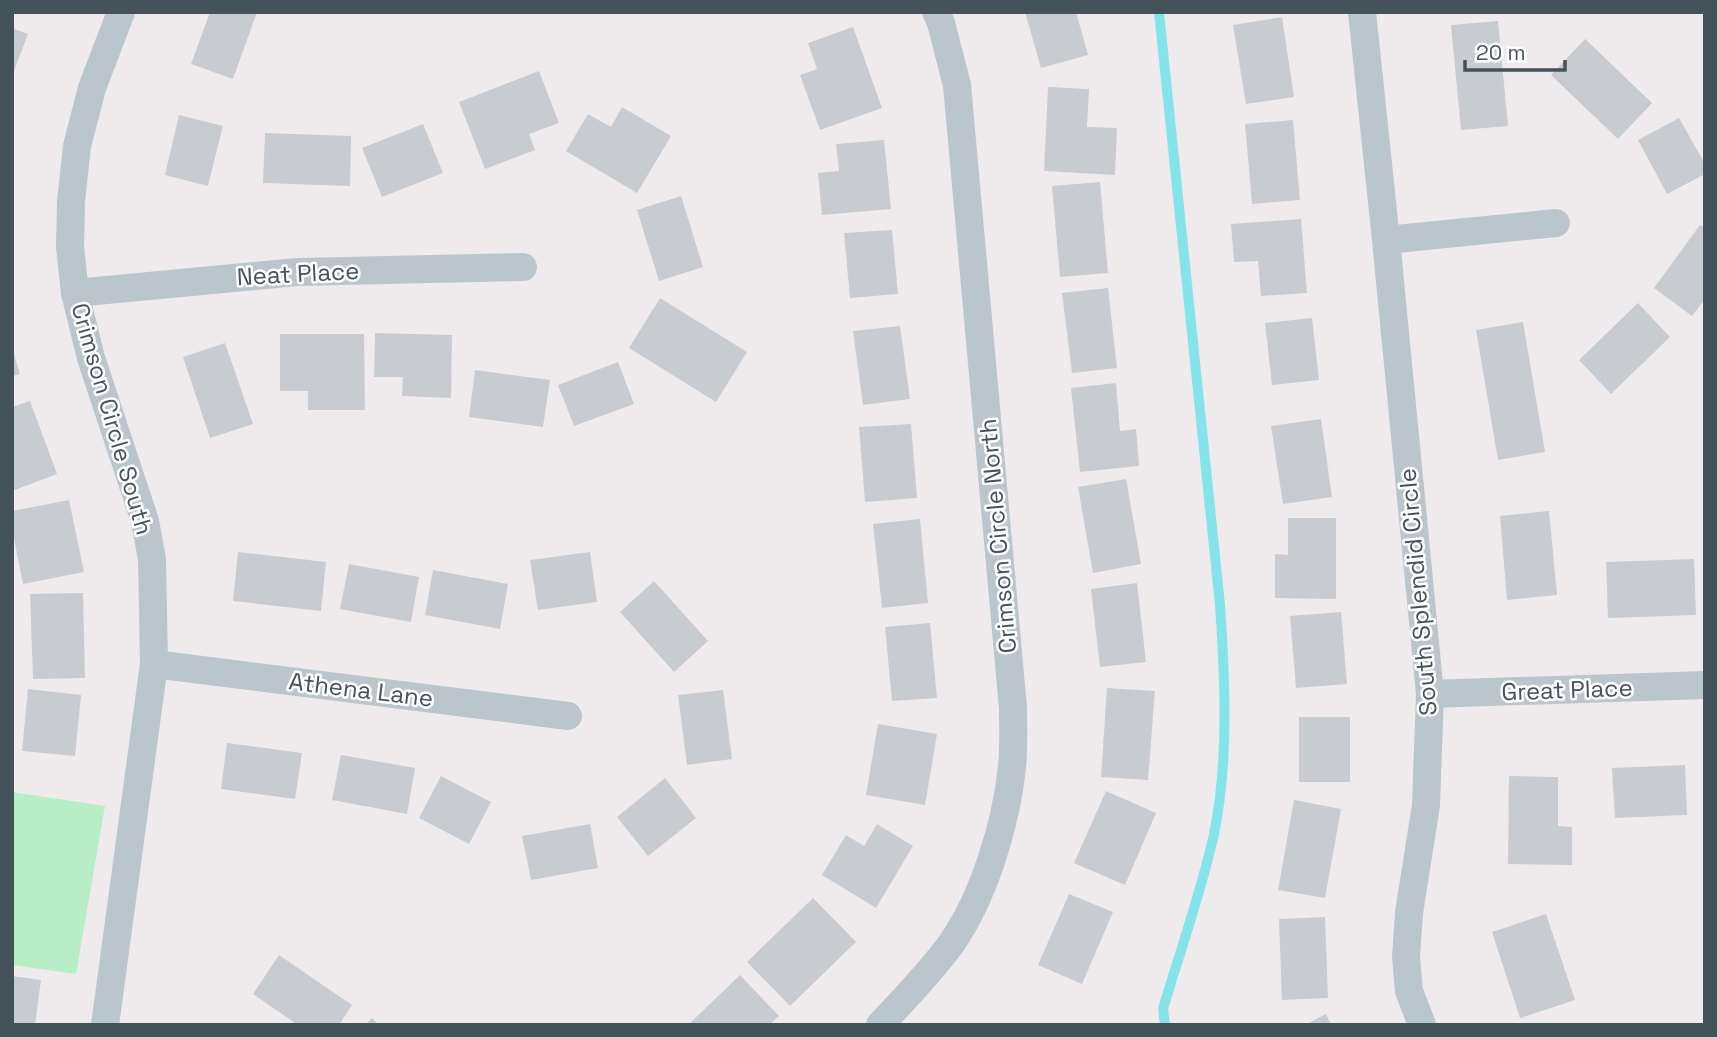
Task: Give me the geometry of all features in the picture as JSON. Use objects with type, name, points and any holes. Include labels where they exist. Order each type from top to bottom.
[{"type":"street","name":"Crimson Circle South","points":[[105,1025],[154,664],[152,559],[145,521],[91,358],[75,293],[70,247],[71,202],[77,146],[92,88],[121,12]]},
{"type":"street","name":"Crimson Circle North","points":[[880,1025],[951,944],[974,905],[1002,822],[1012,767],[1013,708],[957,85],[936,12]]},
{"type":"street","name":"South Splendid Circle","points":[[1362,12],[1430,694],[1426,805],[1409,913],[1406,957],[1409,991],[1422,1025]]},
{"type":"street","points":[[1386,240],[1556,223]]},
{"type":"street","name":"Neat Place","points":[[75,293],[297,272],[523,267]]},
{"type":"street","name":"Athena Lane","points":[[154,664],[568,716]]},
{"type":"street","name":"Great Place","points":[[1430,694],[1705,685]]},
{"type":"green space","points":[[12,792],[105,806],[76,974],[12,965]]},
{"type":"building","points":[[210,12],[257,12],[233,79],[191,64]]},
{"type":"building","points":[[1025,12],[1076,12],[1088,55],[1041,68]]},
{"type":"building","points":[[1282,17],[1294,97],[1246,104],[1233,25]]},
{"type":"building","points":[[1498,21],[1508,126],[1461,130],[1451,25]]},
{"type":"building","points":[[853,27],[882,108],[820,130],[800,75],[817,69],[808,43]]},
{"type":"building","points":[[12,28],[28,34],[12,76]]},
{"type":"building","points":[[1585,39],[1652,103],[1618,139],[1551,75]]},
{"type":"building","points":[[539,71],[559,123],[529,134],[535,150],[485,169],[459,102]]},
{"type":"building","points":[[1048,87],[1089,89],[1087,127],[1117,128],[1115,175],[1044,171]]},
{"type":"building","points":[[622,107],[671,136],[637,193],[566,151],[588,114],[611,127]]},
{"type":"building","points":[[179,115],[223,126],[208,186],[165,175]]},
{"type":"building","points":[[1679,118],[1705,164],[1705,174],[1667,194],[1638,140]]},
{"type":"building","points":[[1293,120],[1300,200],[1252,204],[1245,124]]},
{"type":"building","points":[[423,124],[443,173],[382,197],[362,148]]},
{"type":"building","points":[[265,133],[351,136],[350,186],[263,183]]},
{"type":"building","points":[[884,140],[891,209],[822,215],[818,173],[839,171],[836,144]]},
{"type":"building","points":[[1100,182],[1108,273],[1060,277],[1052,186]]},
{"type":"building","points":[[681,196],[703,267],[659,281],[637,210]]},
{"type":"building","points":[[1301,219],[1307,293],[1261,296],[1258,261],[1234,262],[1231,224]]},
{"type":"building","points":[[1700,225],[1705,228],[1705,299],[1692,316],[1654,288]]},
{"type":"building","points":[[892,230],[898,294],[850,298],[844,233]]},
{"type":"building","points":[[1108,288],[1117,368],[1072,373],[1062,293]]},
{"type":"building","points":[[660,298],[747,352],[716,402],[629,348]]},
{"type":"building","points":[[1638,303],[1670,337],[1611,394],[1579,360]]},
{"type":"building","points":[[1312,318],[1319,380],[1272,385],[1265,323]]},
{"type":"building","points":[[1523,322],[1545,452],[1498,460],[1476,330]]},
{"type":"building","points":[[900,326],[910,399],[863,405],[853,331]]},
{"type":"building","points":[[375,333],[452,335],[451,398],[402,396],[403,377],[374,377]]},
{"type":"building","points":[[280,334],[364,334],[365,410],[308,410],[308,391],[280,391]]},
{"type":"building","points":[[225,343],[253,424],[210,438],[183,357]]},
{"type":"building","points":[[12,347],[20,374],[12,376]]},
{"type":"building","points":[[618,362],[634,404],[574,426],[558,385]]},
{"type":"building","points":[[475,370],[550,380],[543,427],[469,417]]},
{"type":"building","points":[[1116,383],[1120,431],[1136,429],[1139,466],[1080,472],[1071,388]]},
{"type":"building","points":[[30,401],[57,474],[12,491],[12,407]]},
{"type":"building","points":[[1321,419],[1332,497],[1283,504],[1271,426]]},
{"type":"building","points":[[911,424],[917,498],[865,502],[859,427]]},
{"type":"building","points":[[1126,479],[1141,564],[1093,573],[1078,487]]},
{"type":"building","points":[[69,500],[84,572],[23,584],[12,528],[12,511]]},
{"type":"building","points":[[1549,511],[1557,595],[1507,600],[1500,516]]},
{"type":"building","points":[[1288,518],[1336,518],[1336,599],[1275,598],[1275,554],[1288,555]]},
{"type":"building","points":[[920,519],[928,603],[882,608],[873,524]]},
{"type":"building","points":[[238,552],[326,562],[321,611],[233,601]]},
{"type":"building","points":[[590,552],[597,602],[538,610],[530,560]]},
{"type":"building","points":[[1694,559],[1696,615],[1608,618],[1606,562]]},
{"type":"building","points":[[349,564],[419,577],[411,622],[340,609]]},
{"type":"building","points":[[433,570],[508,584],[500,629],[425,615]]},
{"type":"building","points":[[654,581],[708,641],[674,672],[620,612]]},
{"type":"building","points":[[1137,583],[1146,662],[1100,667],[1091,589]]},
{"type":"building","points":[[83,593],[85,678],[33,679],[30,594]]},
{"type":"building","points":[[1341,612],[1347,684],[1296,688],[1290,616]]},
{"type":"building","points":[[930,623],[937,698],[892,701],[885,627]]},
{"type":"building","points":[[1107,688],[1155,691],[1148,780],[1101,777]]},
{"type":"building","points":[[28,689],[81,695],[75,756],[22,751]]},
{"type":"building","points":[[723,690],[732,759],[687,765],[678,695]]},
{"type":"building","points":[[1299,717],[1350,717],[1350,782],[1299,782]]},
{"type":"building","points":[[878,724],[937,734],[925,805],[866,795]]},
{"type":"building","points":[[227,743],[302,753],[295,799],[221,789]]},
{"type":"building","points":[[341,755],[415,768],[407,814],[332,800]]},
{"type":"building","points":[[1685,765],[1687,815],[1615,818],[1612,768]]},
{"type":"building","points":[[441,776],[491,802],[469,844],[419,818]]},
{"type":"building","points":[[1509,776],[1558,777],[1558,826],[1572,827],[1572,865],[1508,864]]},
{"type":"building","points":[[665,778],[696,818],[648,856],[617,817]]},
{"type":"building","points":[[1106,791],[1156,813],[1125,885],[1074,863]]},
{"type":"building","points":[[1294,800],[1341,809],[1325,898],[1278,890]]},
{"type":"building","points":[[590,824],[598,868],[531,880],[522,836]]},
{"type":"building","points":[[877,824],[913,846],[876,908],[822,875],[846,835],[864,846]]},
{"type":"building","points":[[1069,894],[1113,912],[1082,984],[1038,965]]},
{"type":"building","points":[[813,898],[856,942],[790,1006],[747,962]]},
{"type":"building","points":[[1546,914],[1575,1000],[1520,1018],[1492,932]]},
{"type":"building","points":[[1325,917],[1328,998],[1282,1000],[1279,919]]},
{"type":"building","points":[[279,955],[352,1005],[339,1025],[298,1025],[253,994]]},
{"type":"building","points":[[740,975],[779,1016],[769,1025],[688,1025]]},
{"type":"building","points":[[12,976],[41,980],[35,1025],[12,1025]]},
{"type":"building","points":[[1326,1014],[1331,1025],[1305,1025]]},
{"type":"building","points":[[372,1018],[379,1025],[365,1025]]},
{"type":"waterway","points":[[1159,12],[1220,605],[1224,720],[1222,778],[1214,834],[1197,900],[1163,1009],[1165,1025]]}]
